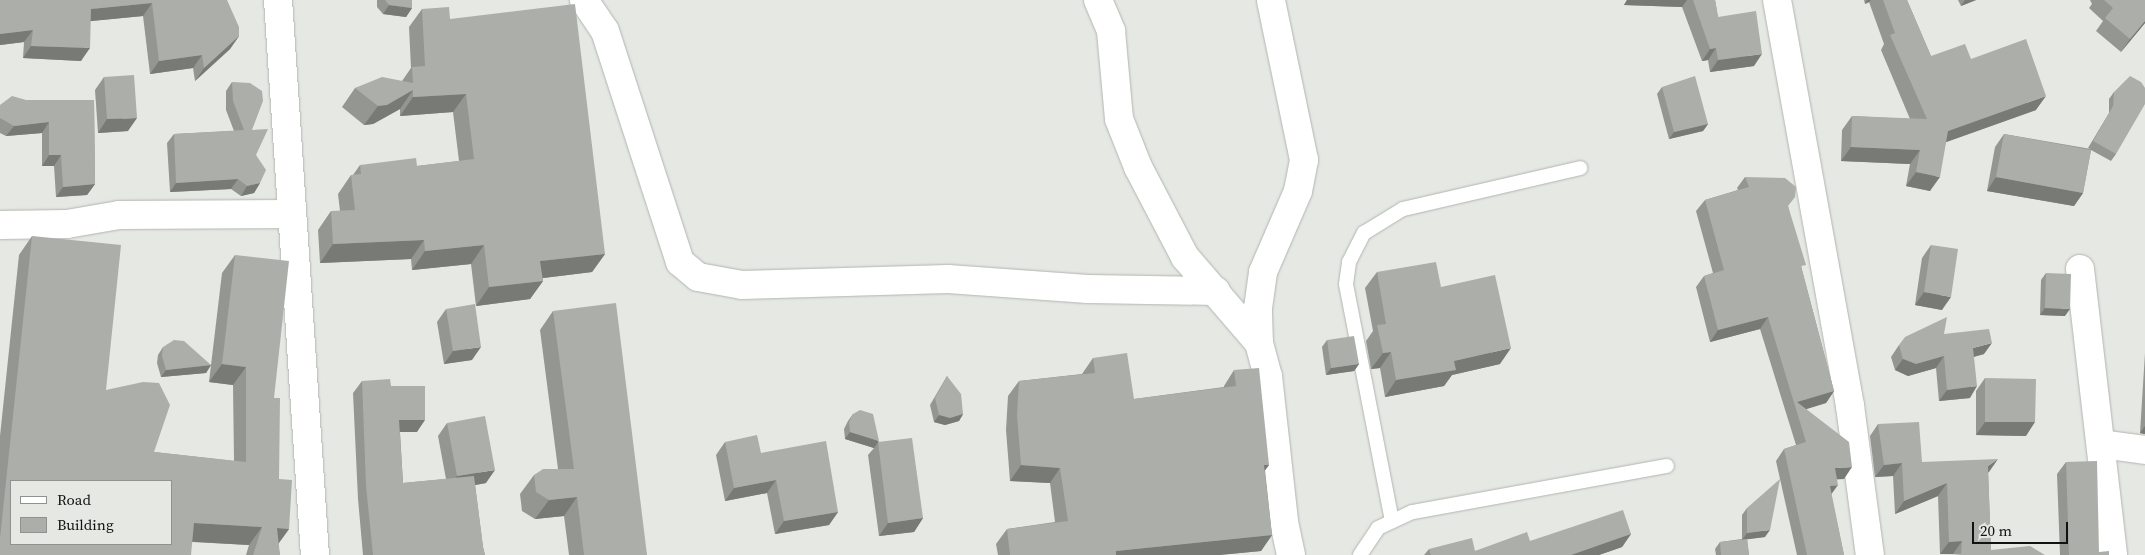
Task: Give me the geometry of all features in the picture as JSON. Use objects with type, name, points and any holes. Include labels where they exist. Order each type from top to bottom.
[{"type":"street","points":[[278,0],[315,555]]},
{"type":"street","points":[[584,0],[605,31],[680,262],[698,277],[742,285],[948,279],[1088,289],[1216,291]]},
{"type":"street","points":[[1098,0],[1111,31],[1119,119],[1135,159],[1185,257],[1259,343]]},
{"type":"street","points":[[1271,0],[1304,160],[1298,191],[1263,272],[1258,308],[1259,343],[1268,376],[1284,522],[1291,555]]},
{"type":"street","points":[[1777,0],[1850,406],[1870,555]]},
{"type":"street","points":[[0,225],[67,224],[118,215],[291,214]]},
{"type":"street","points":[[2080,270],[2113,555]]},
{"type":"street","points":[[2101,444],[2145,450]]},
{"type":"lane","points":[[1392,522],[1346,284],[1349,262],[1364,233],[1403,209],[1580,168]]},
{"type":"lane","points":[[1360,555],[1378,528],[1413,512],[1667,466]]},
{"type":"building","points":[[0,0],[227,0],[239,27],[239,36],[204,68],[202,55],[159,61],[152,3],[91,9],[90,48],[31,46],[33,30],[0,34]]},
{"type":"building","points":[[385,0],[412,0],[412,8],[389,5]]},
{"type":"building","points":[[1693,0],[1715,0],[1718,17],[1756,11],[1762,54],[1718,60],[1716,48],[1710,49]]},
{"type":"building","points":[[1883,0],[1907,0],[1931,56],[1965,44],[1971,59],[2026,39],[2046,96],[1948,131],[1940,177],[1916,172],[1920,150],[1851,147],[1852,116],[1927,119],[1890,35],[1895,33]]},
{"type":"building","points":[[2104,0],[2145,0],[2145,21],[2130,39],[2105,18],[2113,8]]},
{"type":"building","points":[[575,4],[605,254],[540,261],[543,281],[489,287],[484,245],[425,251],[424,240],[333,244],[331,211],[355,210],[351,175],[361,174],[360,165],[416,158],[417,166],[474,159],[466,94],[413,97],[413,90],[387,105],[378,106],[355,88],[382,77],[413,83],[412,67],[425,66],[422,9],[449,7],[450,19]]},
{"type":"building","points":[[134,75],[137,118],[107,119],[104,77]]},
{"type":"building","points":[[1695,76],[1708,124],[1674,132],[1662,87]]},
{"type":"building","points":[[2130,76],[2141,82],[2145,88],[2145,104],[2116,154],[2093,141],[2113,106],[2114,92]]},
{"type":"building","points":[[232,82],[250,83],[262,91],[263,101],[252,130],[268,129],[256,155],[266,170],[260,183],[247,186],[238,179],[176,183],[174,134],[244,130],[233,101]]},
{"type":"building","points":[[12,96],[26,100],[94,100],[95,184],[63,187],[61,155],[49,155],[49,122],[14,126],[0,118],[0,105]]},
{"type":"building","points":[[2004,134],[2091,150],[2083,193],[1996,177]]},
{"type":"building","points":[[1745,177],[1785,178],[1796,187],[1795,197],[1788,206],[1806,265],[1801,266],[1834,391],[1797,402],[1849,442],[1852,467],[1835,468],[1838,485],[1830,486],[1844,555],[1807,555],[1784,449],[1806,442],[1768,317],[1718,330],[1704,276],[1724,270],[1705,200],[1749,187]]},
{"type":"building","points":[[32,236],[121,245],[106,390],[143,382],[159,383],[170,405],[154,452],[246,462],[246,367],[222,364],[235,255],[289,261],[274,398],[280,398],[279,479],[292,480],[289,529],[277,528],[280,555],[253,555],[262,527],[194,523],[191,555],[0,555],[0,538]]},
{"type":"building","points":[[1931,245],[1958,249],[1951,297],[1924,292]]},
{"type":"building","points":[[1436,262],[1441,287],[1495,275],[1511,348],[1454,361],[1456,370],[1396,380],[1391,352],[1383,353],[1377,325],[1386,324],[1377,272]]},
{"type":"building","points":[[2046,273],[2071,274],[2070,309],[2045,308]]},
{"type":"building","points":[[616,303],[647,555],[584,555],[577,497],[549,500],[536,492],[534,475],[543,469],[574,469],[553,311]]},
{"type":"building","points":[[475,304],[481,347],[453,351],[446,309]]},
{"type":"building","points":[[1947,317],[1944,334],[1989,329],[1992,343],[1973,348],[1977,386],[1947,390],[1944,356],[1916,364],[1903,359],[1899,345],[1905,337]]},
{"type":"building","points":[[1354,336],[1359,364],[1331,368],[1327,340]]},
{"type":"building","points":[[174,340],[184,341],[211,365],[166,370],[162,356],[163,347]]},
{"type":"building","points":[[1127,353],[1134,399],[1236,386],[1234,370],[1259,368],[1269,465],[1264,465],[1272,535],[1116,551],[1116,555],[1010,555],[1007,529],[1068,521],[1060,468],[1021,465],[1017,415],[1019,381],[1095,373],[1093,358]]},
{"type":"building","points":[[947,376],[961,394],[963,414],[950,418],[939,415],[935,398]]},
{"type":"building","points":[[1985,378],[2036,379],[2035,422],[1985,422]]},
{"type":"building","points":[[390,379],[391,386],[425,386],[425,420],[399,420],[403,483],[474,476],[485,555],[373,555],[366,486],[362,381]]},
{"type":"building","points":[[860,410],[873,414],[879,441],[850,432],[849,422],[853,414]]},
{"type":"building","points":[[485,416],[495,470],[457,476],[447,423]]},
{"type":"building","points":[[1919,422],[1922,462],[1998,459],[1988,466],[1991,550],[2030,546],[2045,555],[1953,555],[1961,554],[1962,541],[1949,542],[1947,483],[1904,501],[1902,463],[1884,465],[1878,424]]},
{"type":"building","points":[[757,435],[761,453],[826,441],[838,512],[784,521],[776,480],[734,488],[725,442]]},
{"type":"building","points":[[912,438],[923,518],[888,523],[878,442]]},
{"type":"building","points":[[2097,461],[2099,552],[2109,551],[2109,555],[2069,555],[2066,462]]},
{"type":"building","points":[[1780,479],[1770,530],[1747,533],[1747,508]]},
{"type":"building","points":[[1623,510],[1631,534],[1571,555],[1431,555],[1429,549],[1472,538],[1475,551],[1527,532],[1530,541]]},
{"type":"building","points":[[1747,539],[1749,555],[1721,555],[1720,542]]}]
